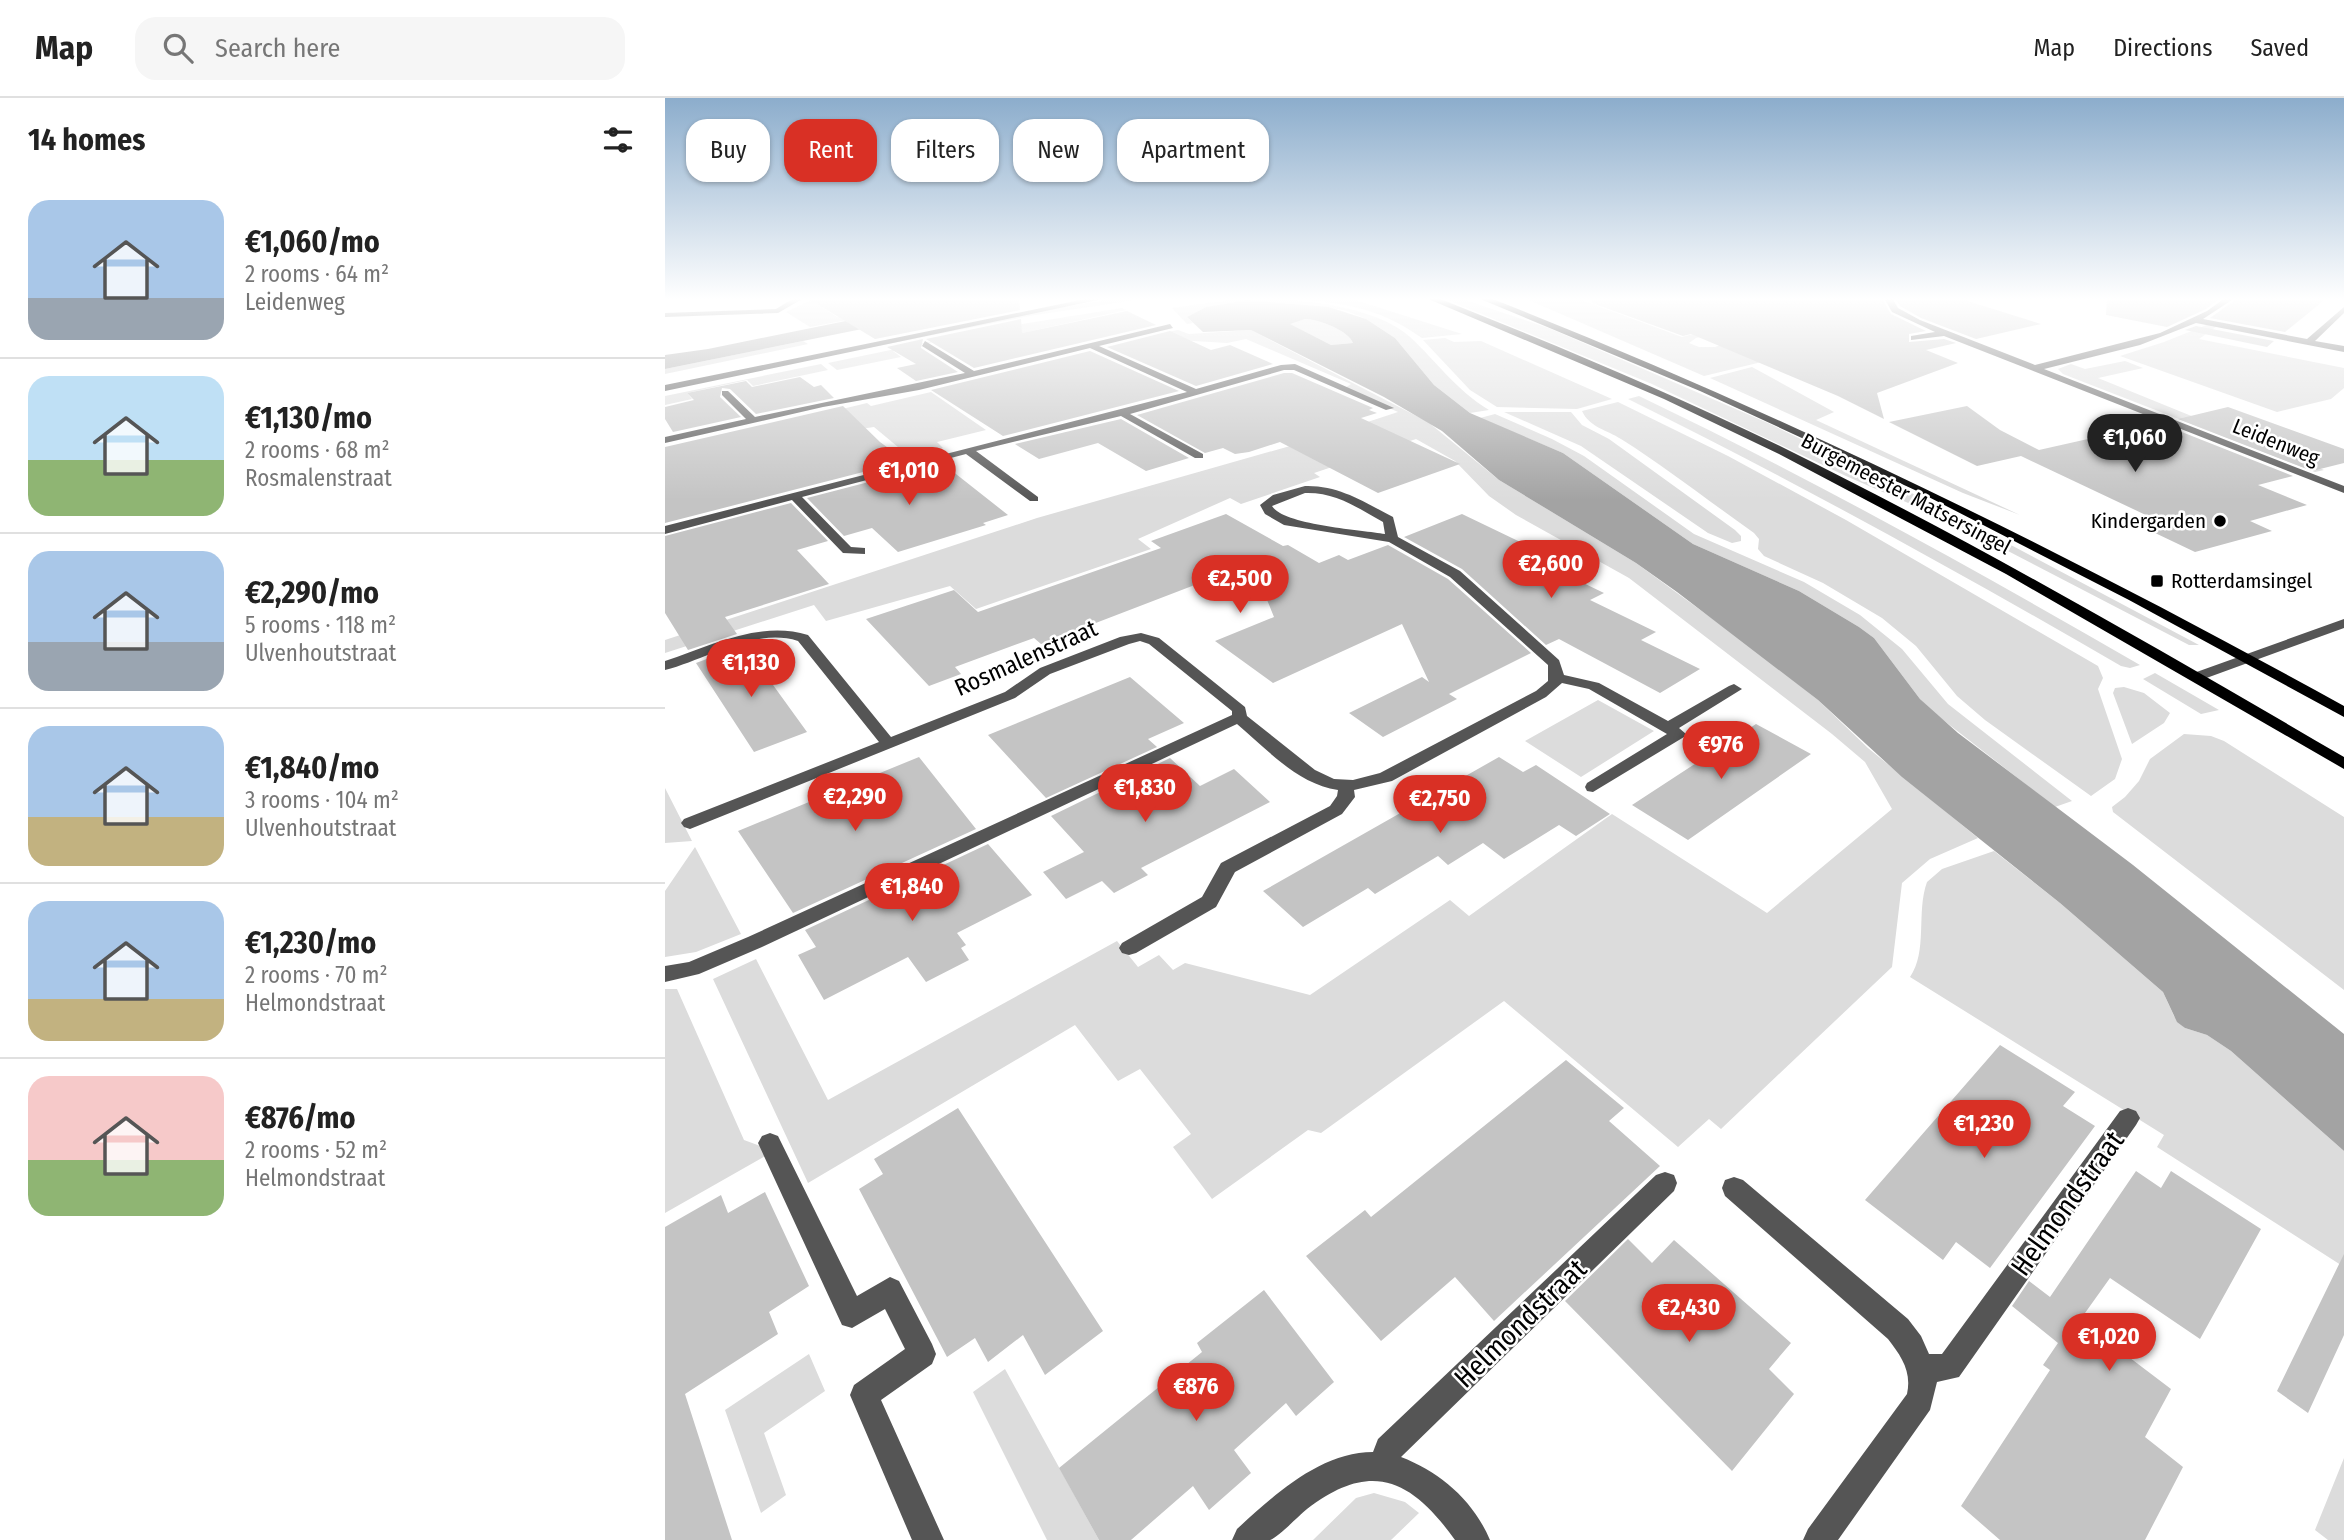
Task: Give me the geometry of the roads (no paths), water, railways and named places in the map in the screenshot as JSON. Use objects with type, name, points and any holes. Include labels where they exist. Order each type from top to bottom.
[{"type":"main road","name":"Burgemeester Matsersingel","points":[[1594,365],[1756,439],[1938,533],[2196,677],[2344,764]]},
{"type":"main road","name":"Burgemeester Matsersingel","points":[[1653,365],[1952,502],[2248,658],[2344,712]]},
{"type":"street","points":[[665,383],[750,365]]},
{"type":"street","points":[[665,388],[776,365]]},
{"type":"street","points":[[958,365],[972,374]]},
{"type":"street","points":[[665,440],[1010,365]]},
{"type":"street","points":[[1137,365],[1195,391]]},
{"type":"street","name":"Leidenweg","points":[[2028,365],[2344,490]]},
{"type":"street","points":[[2035,368],[2046,365]]},
{"type":"street","points":[[665,530],[968,450],[1122,413],[1284,367],[1295,367],[1389,408]]},
{"type":"street","points":[[725,393],[753,420]]},
{"type":"street","points":[[1122,413],[1199,456]]},
{"type":"street","points":[[968,450],[1034,499]]},
{"type":"street","points":[[665,974],[692,969],[755,942],[1238,717],[1320,780],[1346,786],[1387,778],[1550,689],[1557,678],[1554,663],[1455,574],[1392,539],[1288,522],[1269,512],[1266,505],[1276,498],[1305,488],[1330,489],[1389,520],[1392,539]]},
{"type":"street","points":[[793,495],[847,550],[861,551]]},
{"type":"street","points":[[2196,677],[2344,623]]},
{"type":"street","points":[[665,666],[756,637],[784,632],[795,633],[803,638],[889,744]]},
{"type":"street","name":"Rosmalenstraat","points":[[690,822],[1010,695],[1045,671],[1133,638],[1154,641],[1240,710],[1238,717]]},
{"type":"street","points":[[1557,678],[1594,686],[1678,734],[1593,787]]},
{"type":"street","points":[[1668,728],[1734,689]]},
{"type":"street","points":[[1129,948],[1209,902],[1228,869],[1336,810],[1346,797],[1346,786]]},
{"type":"street","name":"Helmondstraat","points":[[1921,1369],[1949,1367],[2128,1118]]},
{"type":"street","points":[[770,1143],[852,1315],[890,1290],[922,1354],[864,1395],[928,1540]]},
{"type":"street","name":"Helmondstraat","points":[[1384,1468],[1388,1449],[1665,1184]]},
{"type":"street","points":[[1734,1188],[1883,1314],[1911,1346],[1921,1369],[1923,1385],[1920,1400],[1819,1540]]},
{"type":"street","points":[[1248,1540],[1290,1501],[1319,1482],[1348,1471],[1384,1468],[1417,1478],[1447,1505],[1475,1540]]},
{"type":"place","name":"Kindergarden","points":[[2220,521]]},
{"type":"place","name":"Rotterdamsingel","points":[[2157,581]]}]
